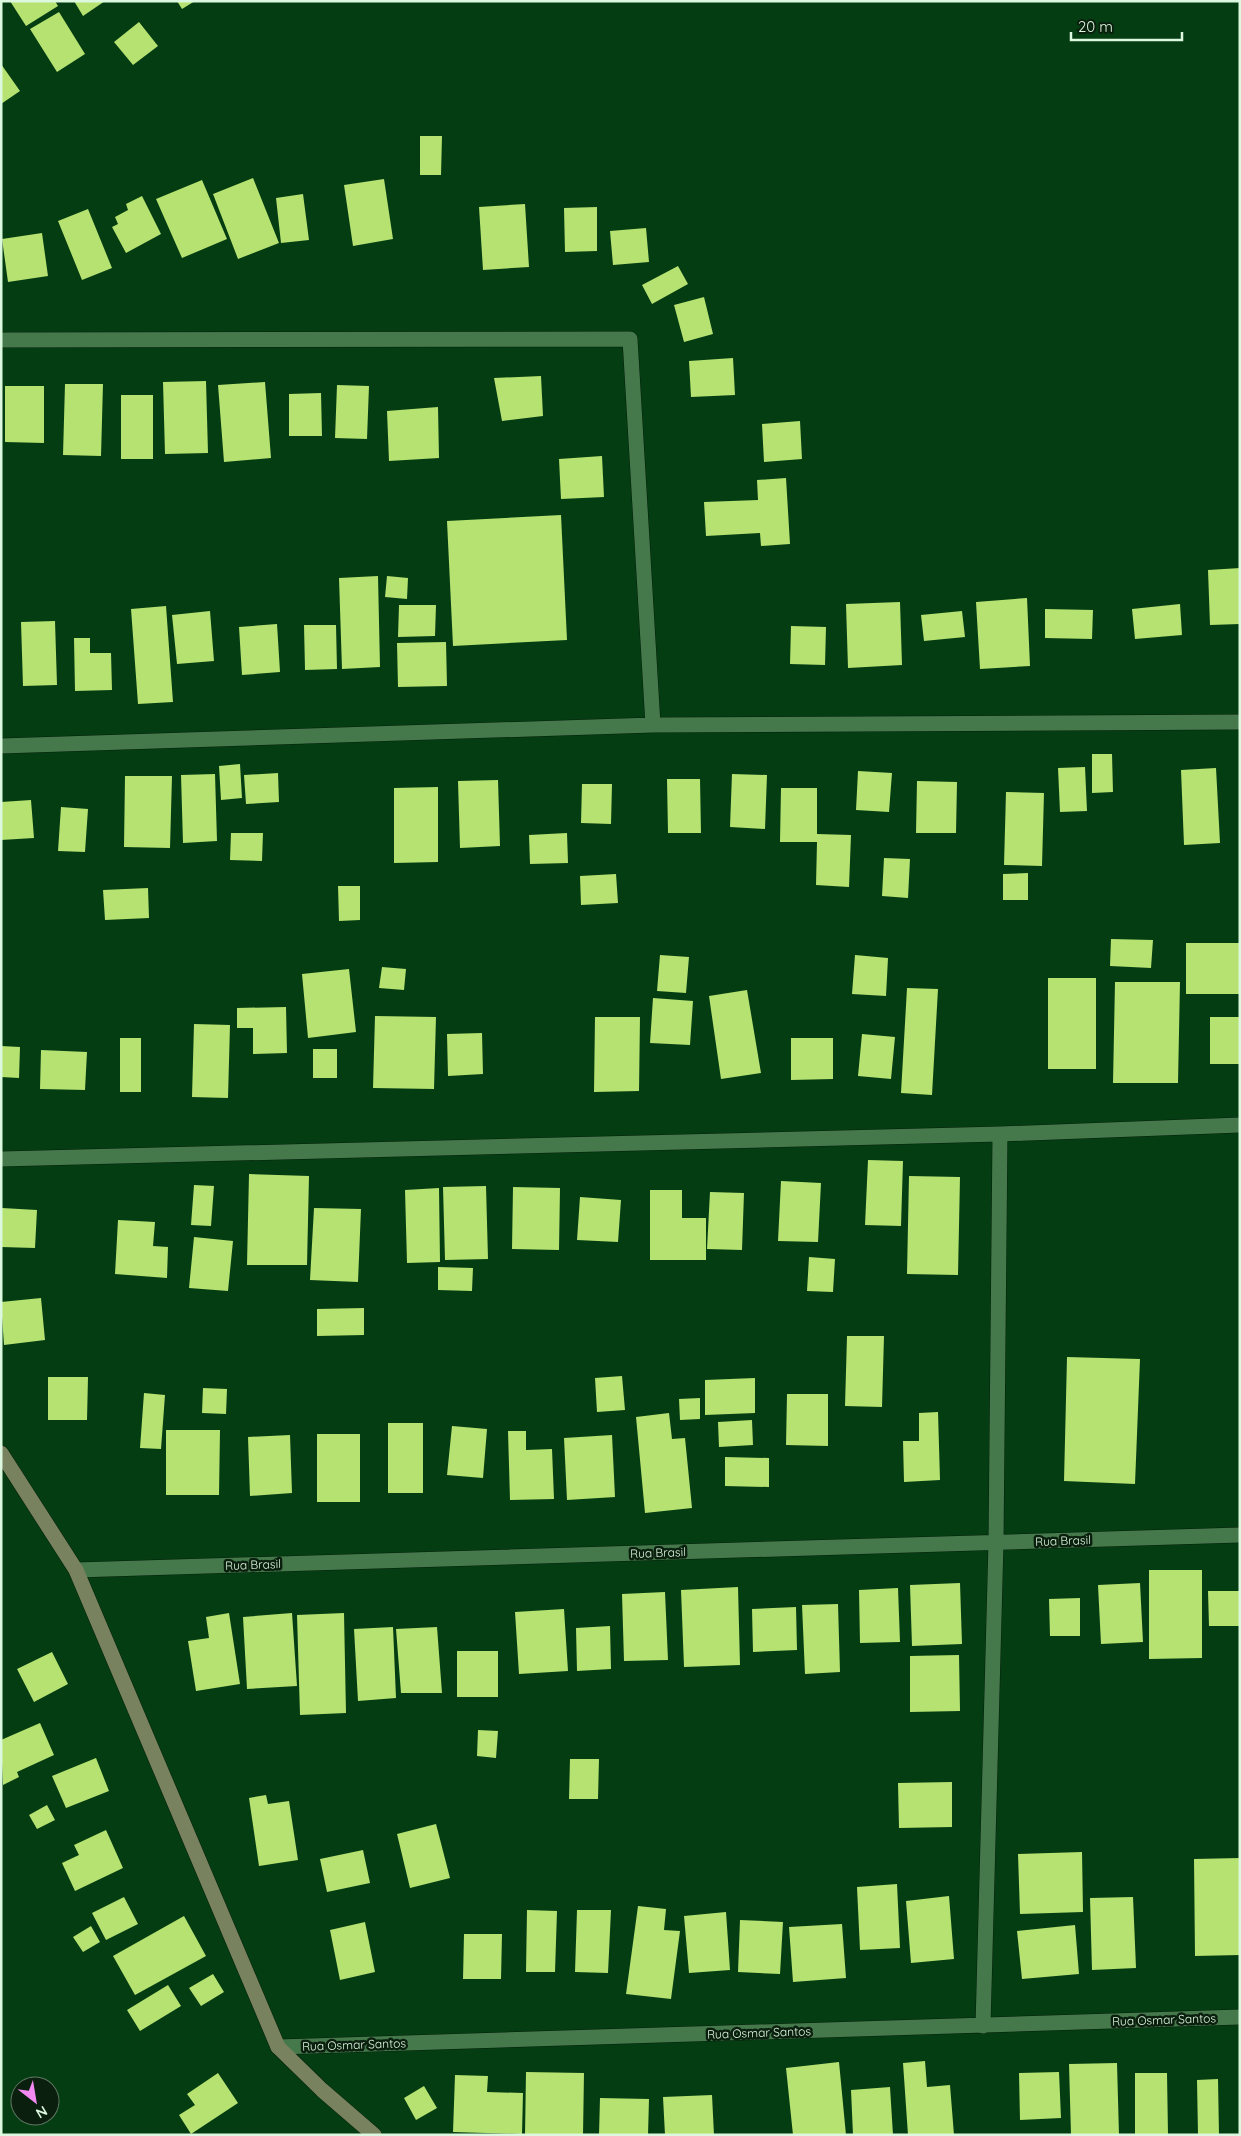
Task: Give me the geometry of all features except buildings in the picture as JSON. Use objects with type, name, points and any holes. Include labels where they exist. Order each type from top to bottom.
[{"type":"street","points":[[1,340],[630,339],[652,725]]},
{"type":"street","points":[[1,746],[652,725],[1240,722]]},
{"type":"street","points":[[1,1159],[1000,1134],[1240,1125]]},
{"type":"street","points":[[983,2026],[996,1543],[1000,1134]]},
{"type":"street","points":[[1,1454],[76,1570],[278,2047],[322,2090],[374,2135]]},
{"type":"street","name":"Rua Brasil","points":[[76,1570],[1240,1535]]},
{"type":"street","name":"Rua Osmar Santos","points":[[278,2047],[1240,2017]]}]
